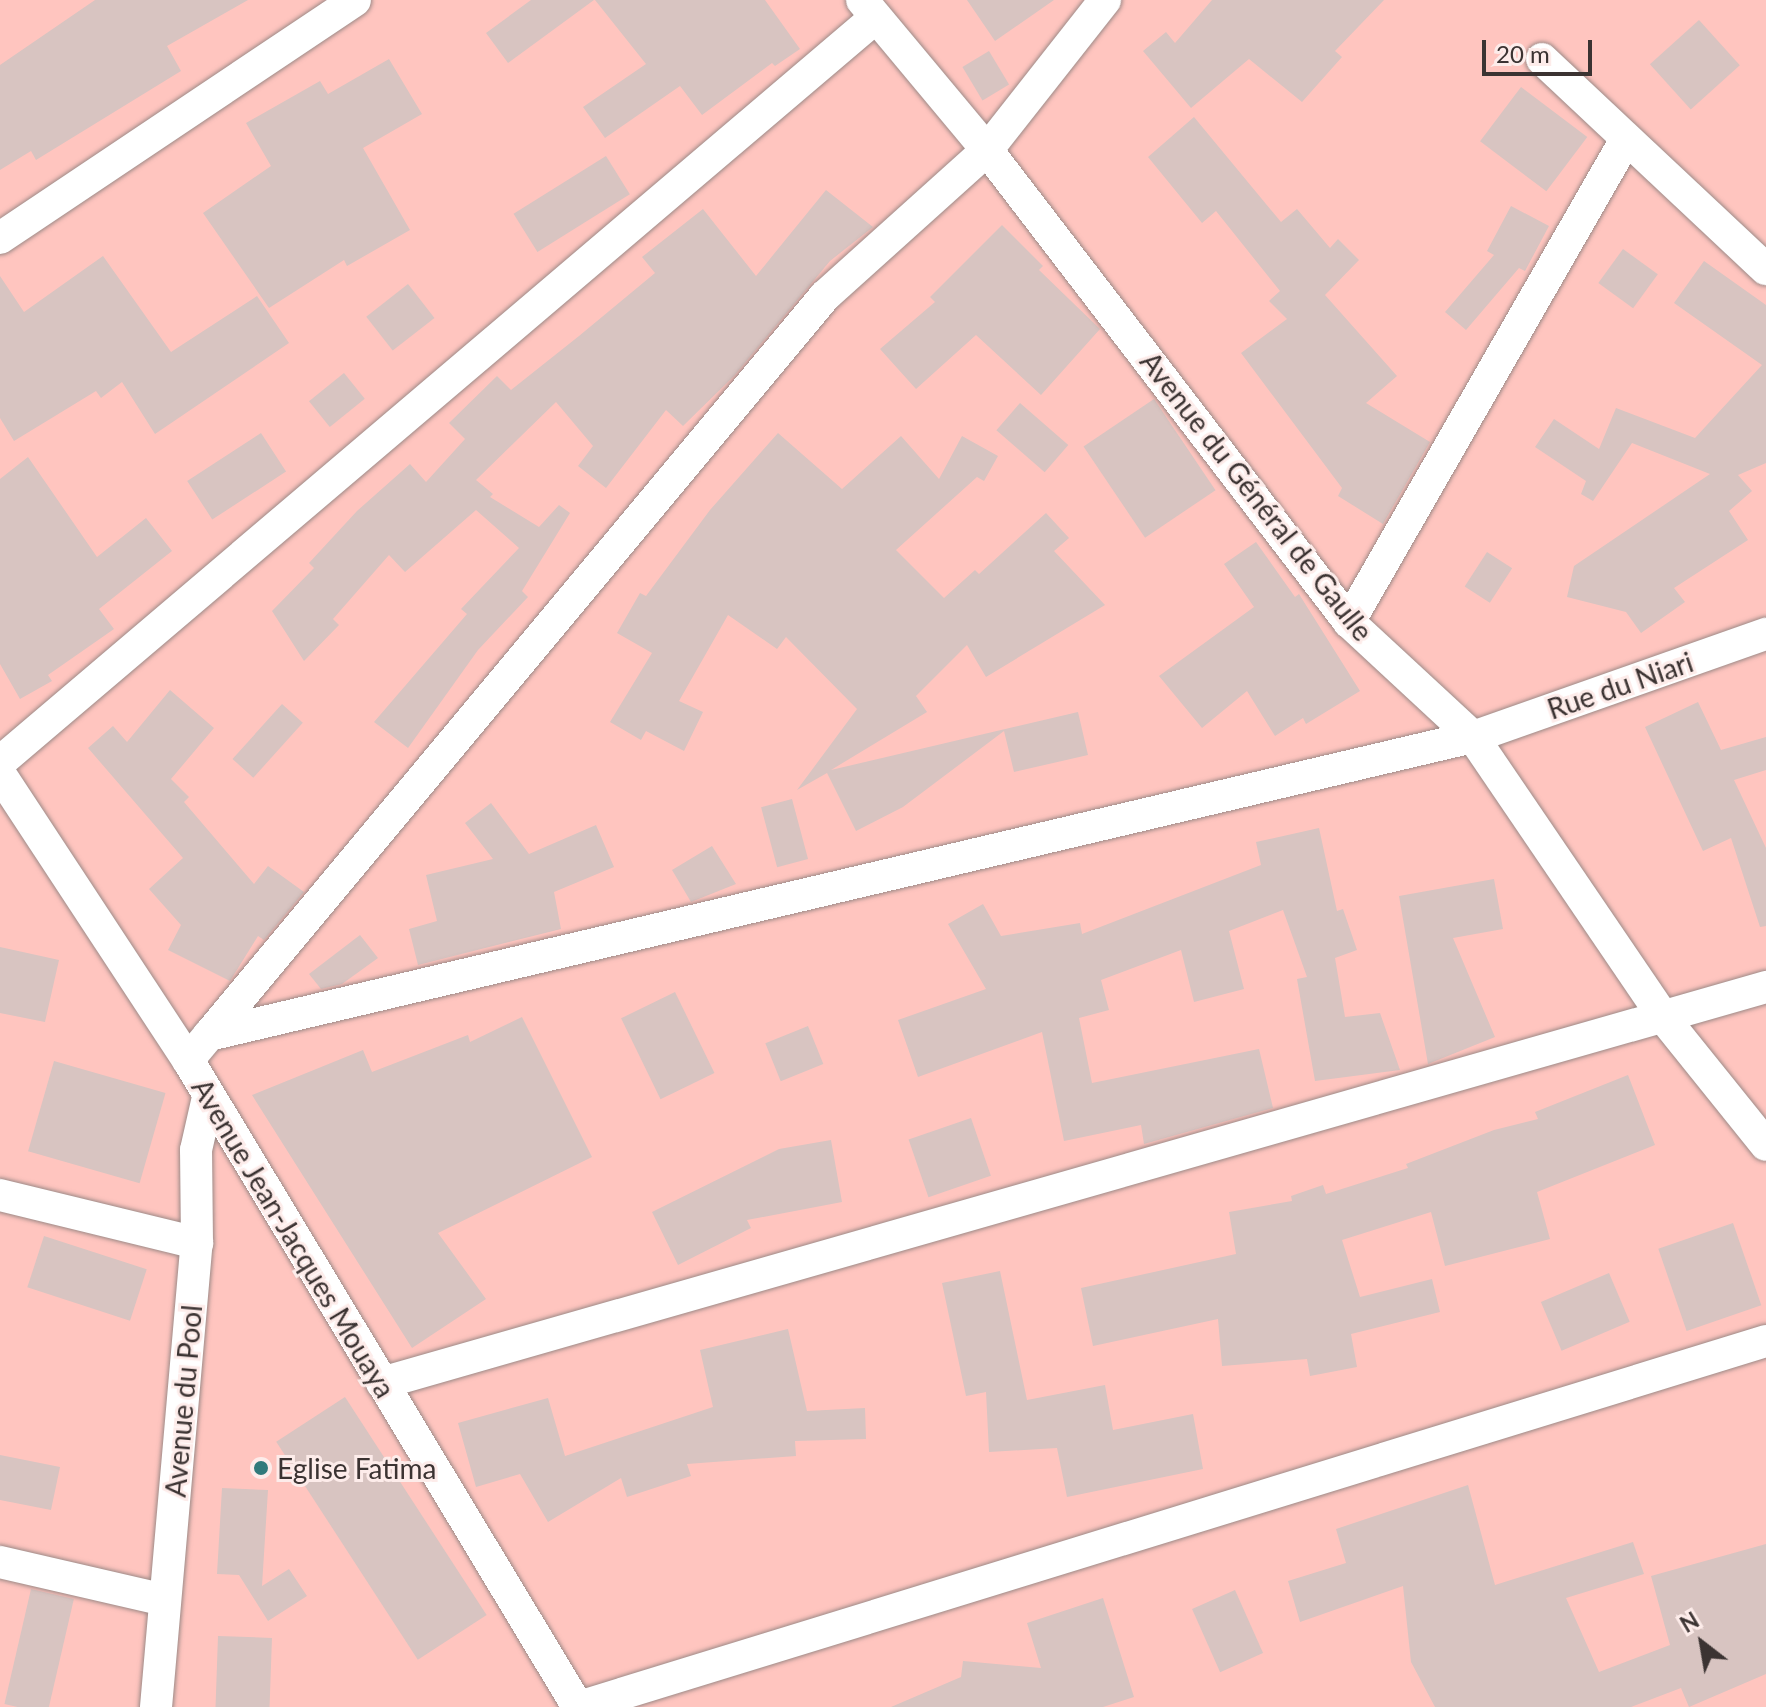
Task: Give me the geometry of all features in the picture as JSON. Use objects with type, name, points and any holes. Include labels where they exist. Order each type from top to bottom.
[{"type":"street","points":[[0,238],[355,0]]},
{"type":"street","points":[[188,1060],[825,296],[987,150],[1105,0]]},
{"type":"street","points":[[0,762],[869,9]]},
{"type":"street","name":"Avenue du Général de Gaulle","points":[[869,9],[987,150],[1349,622],[1473,737],[1663,1017],[1766,1145]]},
{"type":"street","points":[[1542,59],[1625,141],[1766,269]]},
{"type":"street","points":[[1349,622],[1625,141]]},
{"type":"street","name":"Rue du Niari","points":[[209,1035],[1473,737],[1766,634]]},
{"type":"street","name":"Avenue Jean-Jacques Mouaya","points":[[0,774],[188,1060],[579,1707]]},
{"type":"street","points":[[382,1383],[1766,987]]},
{"type":"street","name":"Avenue du Pool","points":[[156,1707],[197,1243],[196,1150],[208,1097]]},
{"type":"street","points":[[0,1195],[197,1243]]},
{"type":"street","points":[[579,1707],[1766,1341]]},
{"type":"street","points":[[0,1562],[164,1600]]},
{"type":"shaded area","points":[[0,0],[1766,0],[1766,1707],[0,1707]]},
{"type":"building","points":[[95,0],[248,0],[167,46],[181,71],[36,160],[31,151],[0,170],[0,65]]},
{"type":"building","points":[[531,0],[594,0],[508,63],[486,33]]},
{"type":"building","points":[[595,0],[765,0],[800,49],[775,66],[772,63],[702,115],[680,86],[605,138],[583,107],[646,64]]},
{"type":"building","points":[[967,0],[1054,0],[995,41]]},
{"type":"building","points":[[1212,0],[1384,0],[1335,51],[1342,57],[1302,102],[1249,59],[1191,108],[1143,51],[1166,32],[1175,43]]},
{"type":"building","points":[[1699,20],[1740,65],[1691,109],[1650,64]]},
{"type":"building","points":[[989,51],[1009,84],[983,100],[962,67]]},
{"type":"building","points":[[389,59],[422,114],[363,148],[410,230],[347,266],[344,260],[269,308],[203,213],[271,166],[246,123],[320,81],[328,94]]},
{"type":"building","points":[[1521,87],[1587,137],[1546,191],[1480,141]]},
{"type":"building","points":[[1194,117],[1281,222],[1297,209],[1330,248],[1338,239],[1359,260],[1325,295],[1397,376],[1366,403],[1430,442],[1383,524],[1338,496],[1342,488],[1241,353],[1287,319],[1269,301],[1280,291],[1216,211],[1202,223],[1148,157]]},
{"type":"building","points":[[606,156],[630,194],[537,252],[514,214]]},
{"type":"building","points":[[826,190],[873,227],[830,261],[734,376],[683,426],[666,410],[606,488],[578,466],[593,446],[556,402],[476,480],[493,494],[490,497],[539,527],[559,505],[570,513],[522,591],[528,597],[478,650],[408,748],[374,722],[467,614],[461,609],[519,548],[476,510],[405,572],[389,555],[333,619],[339,625],[304,661],[272,611],[314,568],[309,563],[357,511],[410,464],[426,482],[465,439],[449,423],[497,376],[511,390],[579,336],[655,273],[642,257],[703,209],[756,276]]},
{"type":"building","points":[[1511,206],[1549,226],[1525,271],[1519,268],[1466,330],[1445,312],[1494,255],[1487,251]]},
{"type":"building","points":[[1002,225],[1043,266],[1039,270],[1100,329],[1041,395],[976,335],[916,389],[880,349],[935,302],[930,297]]},
{"type":"building","points":[[1623,249],[1658,274],[1633,308],[1598,283]]},
{"type":"building","points":[[103,256],[171,352],[257,296],[289,343],[155,434],[122,382],[101,398],[96,391],[14,441],[0,418],[0,276],[24,312]]},
{"type":"building","points":[[1704,261],[1766,305],[1766,463],[1738,475],[1752,491],[1729,511],[1748,540],[1674,588],[1685,602],[1641,633],[1626,612],[1567,597],[1574,566],[1710,474],[1632,443],[1593,501],[1581,494],[1586,481],[1535,447],[1554,419],[1599,449],[1616,408],[1695,438],[1762,365],[1674,303]]},
{"type":"building","points":[[408,284],[434,318],[393,351],[366,317]]},
{"type":"building","points":[[344,373],[365,399],[330,427],[309,401]]},
{"type":"building","points":[[1154,399],[1216,490],[1145,538],[1084,447]]},
{"type":"building","points":[[1020,403],[1068,445],[1045,472],[996,430]]},
{"type":"building","points":[[261,433],[286,472],[212,520],[187,481]]},
{"type":"building","points":[[778,433],[842,489],[901,436],[939,479],[962,436],[998,456],[984,481],[977,477],[896,550],[944,598],[975,570],[979,574],[1046,513],[1069,538],[1054,551],[1105,605],[986,677],[967,645],[916,696],[927,712],[831,770],[1078,712],[1088,755],[1014,772],[1004,731],[903,807],[856,831],[827,773],[797,790],[857,709],[786,637],[777,649],[728,615],[679,701],[703,712],[684,751],[646,731],[641,740],[610,722],[652,653],[617,633],[640,593],[646,596],[710,510]]},
{"type":"building","points":[[28,457],[97,557],[146,518],[172,551],[99,609],[114,629],[48,675],[52,681],[20,699],[0,664],[0,479]]},
{"type":"building","points":[[1256,542],[1295,597],[1299,594],[1360,691],[1306,724],[1303,718],[1275,736],[1247,691],[1202,728],[1159,676],[1254,607],[1224,564]]},
{"type":"building","points":[[1487,552],[1512,568],[1490,603],[1465,586]]},
{"type":"building","points":[[170,690],[214,728],[171,779],[189,797],[184,802],[254,884],[268,866],[304,892],[264,940],[258,936],[230,981],[168,950],[181,925],[149,889],[183,858],[88,748],[113,726],[127,742]]},
{"type":"building","points":[[1698,702],[1721,750],[1766,737],[1766,770],[1734,780],[1766,848],[1766,926],[1760,927],[1731,838],[1703,851],[1645,727]]},
{"type":"building","points":[[282,704],[303,723],[253,778],[232,759]]},
{"type":"building","points":[[792,799],[808,859],[777,867],[761,807]]},
{"type":"building","points":[[491,803],[529,854],[596,825],[614,867],[554,892],[561,929],[418,965],[409,929],[437,921],[426,875],[493,859],[465,823]]},
{"type":"building","points":[[1319,828],[1337,911],[1343,909],[1357,950],[1335,958],[1345,1017],[1380,1013],[1400,1070],[1315,1081],[1297,979],[1307,977],[1283,910],[1229,931],[1244,989],[1194,1002],[1181,950],[1101,980],[1109,1010],[1079,1018],[1092,1083],[1259,1049],[1273,1108],[1144,1144],[1141,1125],[1064,1141],[1042,1032],[918,1077],[898,1020],[986,989],[948,924],[983,904],[1001,936],[1080,923],[1082,934],[1261,865],[1256,842]]},
{"type":"building","points":[[712,846],[736,884],[691,902],[672,870]]},
{"type":"building","points":[[1494,879],[1503,929],[1453,938],[1495,1037],[1428,1064],[1399,896]]},
{"type":"building","points":[[360,935],[378,958],[342,984],[321,989],[309,974]]},
{"type":"building","points":[[0,947],[59,960],[45,1022],[0,1013]]},
{"type":"building","points":[[675,992],[714,1073],[661,1099],[621,1018]]},
{"type":"building","points":[[522,1017],[592,1157],[438,1233],[486,1299],[412,1348],[252,1095],[363,1050],[372,1072],[468,1035],[470,1042]]},
{"type":"building","points":[[808,1026],[823,1064],[781,1081],[765,1043]]},
{"type":"building","points":[[54,1061],[166,1093],[140,1183],[28,1151]]},
{"type":"building","points":[[1628,1075],[1655,1145],[1537,1192],[1550,1239],[1445,1266],[1431,1212],[1342,1240],[1360,1297],[1432,1279],[1440,1312],[1351,1334],[1357,1367],[1310,1376],[1307,1359],[1222,1366],[1218,1319],[1093,1346],[1081,1288],[1236,1254],[1229,1212],[1292,1201],[1291,1196],[1323,1185],[1326,1194],[1408,1168],[1406,1164],[1494,1130],[1538,1119],[1535,1112]]},
{"type":"building","points":[[971,1118],[991,1176],[928,1197],[909,1139]]},
{"type":"building","points":[[831,1140],[842,1202],[747,1220],[751,1228],[678,1265],[652,1212],[779,1149]]},
{"type":"building","points":[[1733,1223],[1761,1305],[1687,1331],[1658,1249]]},
{"type":"building","points":[[44,1236],[147,1269],[130,1321],[27,1287]]},
{"type":"building","points":[[1000,1271],[1027,1400],[1105,1385],[1113,1430],[1193,1414],[1203,1469],[1067,1497],[1057,1448],[989,1452],[986,1392],[966,1396],[942,1283]]},
{"type":"building","points":[[1609,1273],[1630,1322],[1562,1351],[1541,1302]]},
{"type":"building","points":[[788,1329],[807,1411],[865,1408],[866,1439],[795,1441],[796,1456],[687,1464],[691,1476],[627,1497],[621,1478],[548,1522],[520,1474],[476,1487],[458,1423],[548,1398],[565,1456],[713,1407],[700,1350]]},
{"type":"building","points":[[345,1397],[487,1615],[418,1660],[276,1442]]},
{"type":"building","points":[[0,1455],[60,1467],[51,1510],[0,1500]]},
{"type":"building","points":[[1468,1485],[1495,1585],[1633,1542],[1644,1574],[1566,1598],[1599,1672],[1670,1645],[1651,1576],[1766,1544],[1766,1674],[1689,1707],[1681,1688],[1631,1707],[1435,1707],[1411,1662],[1403,1586],[1300,1622],[1288,1581],[1346,1563],[1336,1529]]},
{"type":"building","points":[[222,1488],[268,1490],[262,1586],[289,1569],[307,1596],[268,1621],[239,1575],[217,1574]]},
{"type":"building","points":[[31,1589],[74,1599],[49,1707],[4,1704]]},
{"type":"building","points":[[1235,1590],[1263,1653],[1220,1672],[1192,1609]]},
{"type":"building","points":[[1103,1598],[1134,1697],[1103,1707],[891,1707],[961,1677],[963,1661],[1041,1668],[1027,1623]]},
{"type":"building","points":[[218,1636],[272,1638],[270,1707],[216,1707]]},
{"type":"place","name":"Eglise Fatima","points":[[261,1468]]}]
